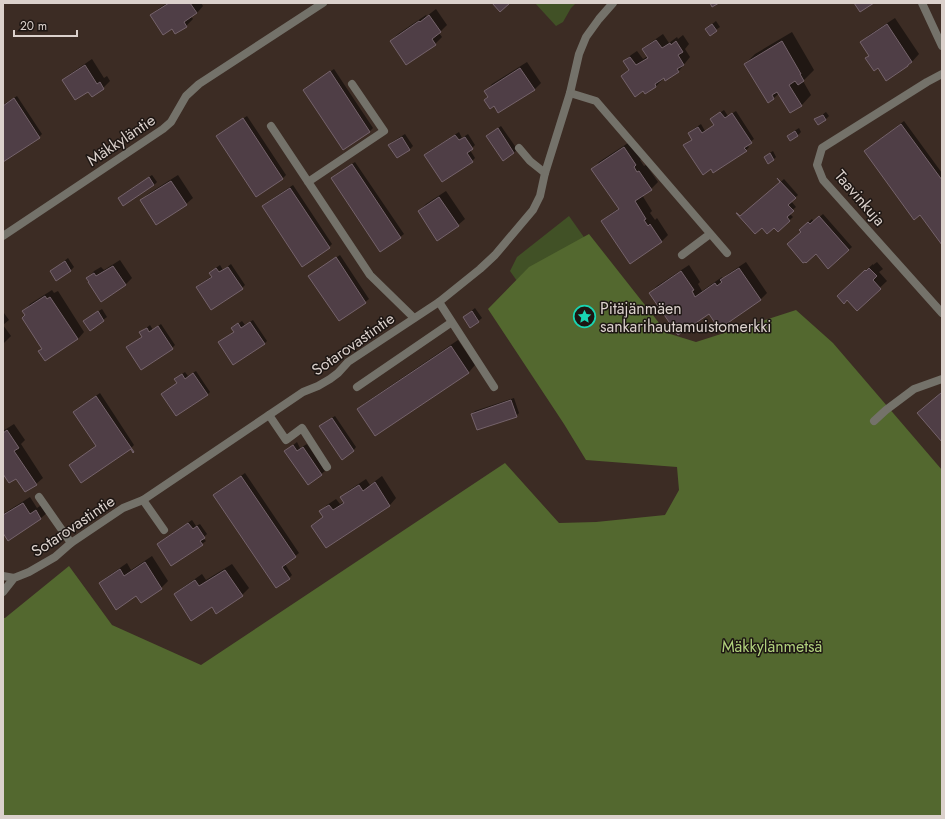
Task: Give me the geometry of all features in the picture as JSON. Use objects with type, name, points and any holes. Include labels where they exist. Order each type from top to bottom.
[{"type":"street","name":"Mäkkyläntie","points":[[3,236],[163,129],[171,122],[186,96],[198,84],[323,3]]},
{"type":"street","name":"Sotarovastintie","points":[[3,592],[14,578],[55,557],[71,543],[122,508],[143,500],[303,392],[318,386],[338,373],[348,362],[439,302],[495,255],[533,210],[540,196],[545,173],[570,93],[579,54],[586,37],[613,3]]},
{"type":"street","points":[[922,3],[942,46]]},
{"type":"street","name":"Taavinkuja","points":[[942,74],[822,148],[817,165],[823,180],[942,313]]},
{"type":"street","points":[[308,182],[384,131],[352,84]]},
{"type":"street","points":[[570,93],[596,101],[726,253]]},
{"type":"street","points":[[271,126],[370,275],[414,318]]},
{"type":"street","points":[[519,148],[545,173]]},
{"type":"street","points":[[682,255],[710,234]]},
{"type":"street","points":[[439,302],[494,388]]},
{"type":"street","points":[[357,387],[452,322]]},
{"type":"street","points":[[874,421],[914,389],[942,378]]},
{"type":"street","points":[[269,415],[286,440],[302,428],[327,467]]},
{"type":"street","points":[[39,497],[71,543]]},
{"type":"street","points":[[143,500],[164,530]]},
{"type":"street","points":[[3,576],[14,578]]},
{"type":"green space","points":[[535,3],[576,3],[571,8],[563,22],[556,26]]},
{"type":"green space","points":[[569,216],[653,335],[526,294],[510,271],[517,257]]},
{"type":"green space","name":"Mäkkylänmetsä","points":[[589,234],[667,333],[696,342],[796,310],[833,343],[942,470],[942,816],[3,816],[3,618],[5,618],[69,566],[112,625],[201,665],[505,463],[559,523],[596,522],[665,515],[679,490],[677,467],[586,460],[488,309],[529,267]]},
{"type":"building","points":[[169,3],[190,3],[197,13],[184,22],[187,27],[175,34],[172,29],[163,35],[150,15]]},
{"type":"building","points":[[492,3],[510,3],[500,12]]},
{"type":"building","points":[[710,3],[719,3],[712,7]]},
{"type":"building","points":[[854,3],[874,3],[860,12]]},
{"type":"building","points":[[429,15],[441,32],[432,39],[436,45],[406,65],[390,41]]},
{"type":"building","points":[[712,24],[717,31],[710,36],[705,29]]},
{"type":"building","points":[[887,24],[912,62],[886,81],[878,68],[874,71],[865,58],[869,56],[860,42]]},
{"type":"building","points":[[656,40],[662,48],[670,43],[671,45],[676,41],[683,52],[678,55],[684,65],[677,69],[679,72],[665,81],[664,78],[655,84],[656,87],[645,94],[643,91],[635,97],[621,76],[629,70],[623,61],[630,57],[636,65],[648,58],[642,49]]},
{"type":"building","points":[[782,41],[804,81],[798,85],[795,81],[789,85],[802,106],[790,113],[777,92],[772,95],[774,99],[768,103],[744,64]]},
{"type":"building","points":[[85,65],[97,84],[100,82],[104,89],[92,97],[88,92],[75,100],[62,80]]},
{"type":"building","points":[[520,68],[535,90],[498,113],[494,106],[490,109],[484,100],[488,97],[484,91]]},
{"type":"building","points":[[330,71],[370,132],[343,150],[303,90]]},
{"type":"building","points":[[14,98],[40,138],[3,162],[3,106]]},
{"type":"building","points":[[720,112],[725,118],[732,113],[752,143],[744,148],[747,151],[713,173],[711,169],[703,175],[683,145],[692,140],[688,133],[698,127],[702,133],[714,125],[710,119]]},
{"type":"building","points":[[823,115],[826,120],[818,125],[814,119]]},
{"type":"building","points":[[243,118],[283,179],[256,197],[216,136]]},
{"type":"building","points":[[901,124],[942,180],[942,245],[920,215],[914,220],[864,151]]},
{"type":"building","points":[[498,128],[514,153],[503,161],[486,136]]},
{"type":"building","points":[[795,131],[798,136],[790,141],[787,136]]},
{"type":"building","points":[[455,135],[459,140],[465,137],[473,149],[467,153],[473,162],[442,182],[424,155]]},
{"type":"building","points":[[402,137],[410,150],[397,158],[388,145]]},
{"type":"building","points":[[624,147],[636,165],[634,167],[637,172],[639,171],[652,190],[635,201],[646,219],[644,220],[648,226],[650,224],[662,242],[630,264],[601,221],[619,209],[591,169]]},
{"type":"building","points":[[770,153],[774,160],[768,164],[764,157]]},
{"type":"building","points":[[352,164],[401,238],[380,252],[331,178]]},
{"type":"building","points":[[149,177],[154,185],[123,206],[118,198]]},
{"type":"building","points":[[777,178],[796,198],[788,205],[794,211],[787,217],[790,221],[778,232],[774,228],[767,234],[762,228],[755,234],[736,213],[740,216],[780,182]]},
{"type":"building","points":[[171,181],[187,205],[156,225],[140,200]]},
{"type":"building","points":[[290,188],[330,248],[302,267],[262,206]]},
{"type":"building","points":[[439,197],[459,226],[437,241],[418,211]]},
{"type":"building","points":[[819,216],[849,250],[828,269],[816,254],[806,263],[803,263],[787,244],[801,232],[799,230],[808,222],[810,224]]},
{"type":"building","points":[[336,257],[366,303],[339,321],[308,276]]},
{"type":"building","points":[[65,261],[71,271],[56,281],[50,271]]},
{"type":"building","points":[[113,266],[126,285],[101,302],[86,278],[94,273],[96,276]]},
{"type":"building","points":[[228,267],[243,289],[211,310],[196,287],[212,277],[209,273],[216,268],[219,272]]},
{"type":"building","points":[[739,268],[761,300],[719,329],[709,314],[678,335],[649,293],[681,271],[694,290],[692,291],[695,297],[715,283],[717,286],[722,282],[720,280]]},
{"type":"building","points":[[869,268],[877,276],[873,280],[881,289],[857,311],[847,300],[844,304],[837,296]]},
{"type":"building","points":[[45,296],[47,299],[50,297],[78,339],[45,361],[38,351],[42,349],[22,318],[25,315],[22,311]]},
{"type":"building","points":[[98,311],[104,321],[90,331],[83,321]]},
{"type":"building","points":[[472,311],[479,322],[470,328],[463,317]]},
{"type":"building","points":[[250,322],[265,344],[233,365],[218,342],[234,332],[231,328],[238,323],[241,328]]},
{"type":"building","points":[[158,326],[173,349],[141,370],[126,347],[142,337],[139,332],[147,328],[149,332]]},
{"type":"building","points":[[451,346],[469,373],[375,436],[357,409]]},
{"type":"building","points":[[193,373],[208,395],[176,416],[161,394],[177,383],[174,379],[182,374],[185,379]]},
{"type":"building","points":[[942,392],[942,442],[917,413]]},
{"type":"building","points":[[96,396],[134,452],[133,453],[131,449],[81,483],[69,465],[96,446],[73,412]]},
{"type":"building","points":[[511,400],[517,417],[477,430],[471,414]]},
{"type":"building","points":[[332,418],[354,451],[342,460],[319,426]]},
{"type":"building","points":[[7,430],[19,448],[14,451],[37,485],[25,492],[16,479],[9,483],[3,474],[3,433]]},
{"type":"building","points":[[293,445],[297,451],[303,447],[322,475],[308,485],[284,451]]},
{"type":"building","points":[[241,476],[296,557],[282,567],[290,579],[276,588],[213,495]]},
{"type":"building","points":[[375,482],[390,506],[326,548],[311,526],[323,517],[319,511],[329,505],[333,510],[344,503],[340,497],[359,485],[363,491]]},
{"type":"building","points":[[23,503],[30,514],[36,510],[41,519],[8,541],[3,533],[3,515]]},
{"type":"building","points":[[188,523],[193,529],[197,526],[205,538],[200,541],[203,545],[171,566],[157,544]]},
{"type":"building","points":[[145,562],[162,589],[141,603],[136,596],[116,610],[99,583],[120,569],[124,576]]},
{"type":"building","points":[[225,570],[243,596],[216,614],[212,607],[191,621],[174,594],[195,580],[199,586]]},
{"type":"place","name":"Pitäjänmäen sankarihautamuistomerkki","points":[[585,317]]}]
